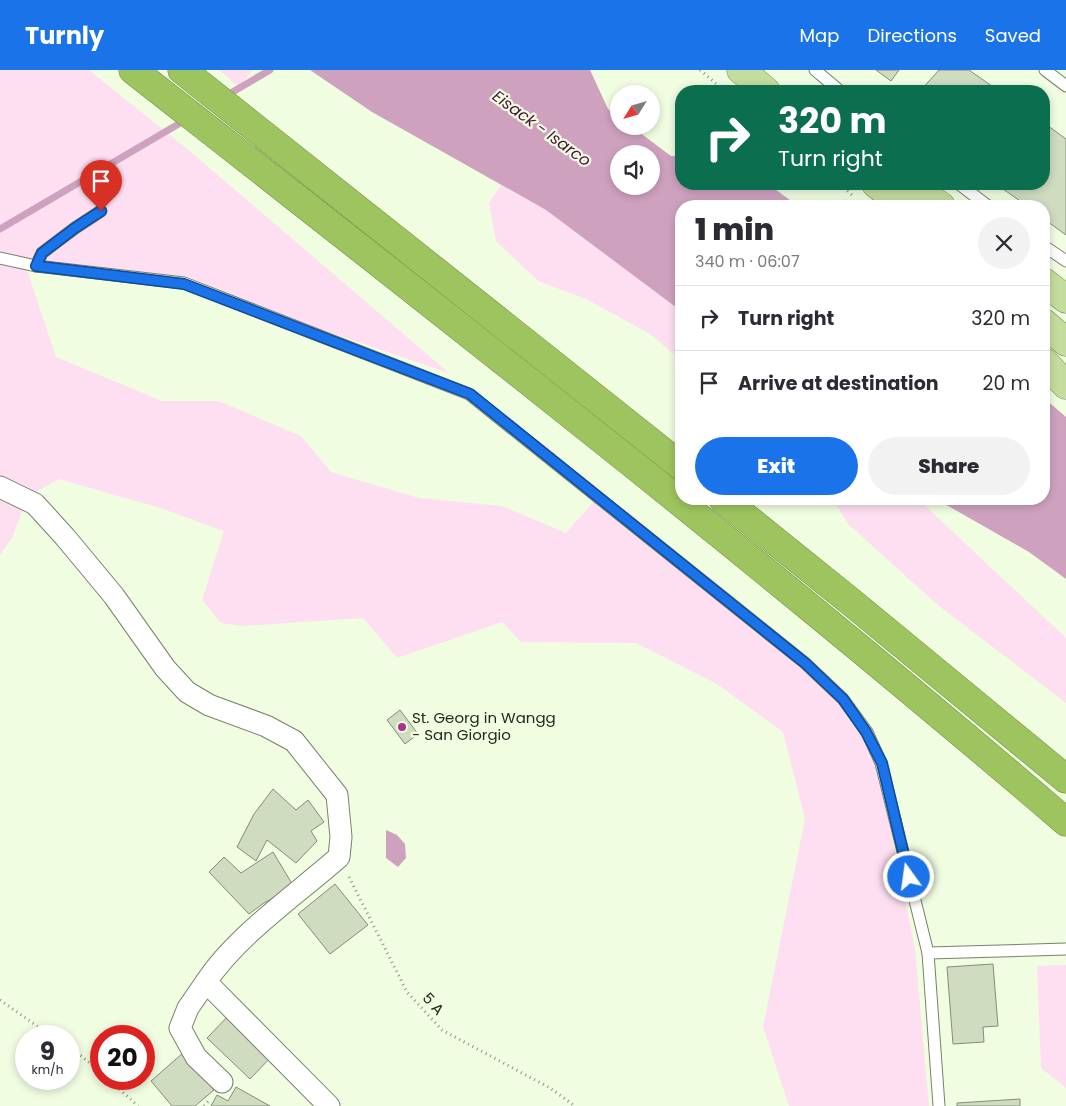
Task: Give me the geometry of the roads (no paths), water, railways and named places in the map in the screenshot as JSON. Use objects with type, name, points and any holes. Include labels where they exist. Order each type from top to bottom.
[{"type":"highway","points":[[133,70],[675,498]]},
{"type":"highway","points":[[182,70],[675,461]]},
{"type":"highway","points":[[683,505],[818,614],[1057,814]]},
{"type":"highway","points":[[730,505],[1066,779]]},
{"type":"main road","points":[[883,190],[896,200]]},
{"type":"main road","points":[[917,190],[932,200]]},
{"type":"main road","points":[[1050,287],[1066,299]]},
{"type":"main road","points":[[1050,329],[1066,342]]},
{"type":"main road","points":[[1050,368],[1066,385]]},
{"type":"street","points":[[0,487],[34,504],[65,537],[114,596],[165,668],[186,692],[209,705],[266,726],[294,741],[337,796],[341,837],[339,857],[248,935],[214,969],[188,1008],[180,1028],[196,1057],[222,1082]]},
{"type":"street","points":[[206,982],[328,1106]]},
{"type":"lane","points":[[815,70],[833,85]]},
{"type":"lane","points":[[1046,70],[1066,86]]},
{"type":"lane","points":[[967,190],[980,200]]},
{"type":"lane","points":[[36,266],[42,253],[101,211]]},
{"type":"lane","points":[[1050,250],[1066,260]]},
{"type":"lane","points":[[0,258],[36,266],[184,284],[470,394],[805,663],[843,699],[866,732],[882,763],[928,953],[939,1106]]},
{"type":"lane","points":[[928,953],[1066,950]]},
{"type":"water","name":"Eisack - Isarco","points":[[310,70],[590,70],[610,110],[610,135],[643,135],[656,145],[610,145],[610,195],[660,195],[660,148],[671,156],[675,156],[675,190],[776,190],[790,200],[675,200],[675,307],[546,210],[372,112]]},
{"type":"water","points":[[1050,403],[1066,417],[1066,579],[1029,552],[947,505],[1050,505]]},
{"type":"water","points":[[386,830],[397,835],[405,844],[406,858],[398,867],[386,858]]},
{"type":"waterway","points":[[224,97],[270,70]]},
{"type":"waterway","points":[[0,229],[187,119]]},
{"type":"place","name":"St. Georg in Wangg - San Giorgio","points":[[402,727]]}]
